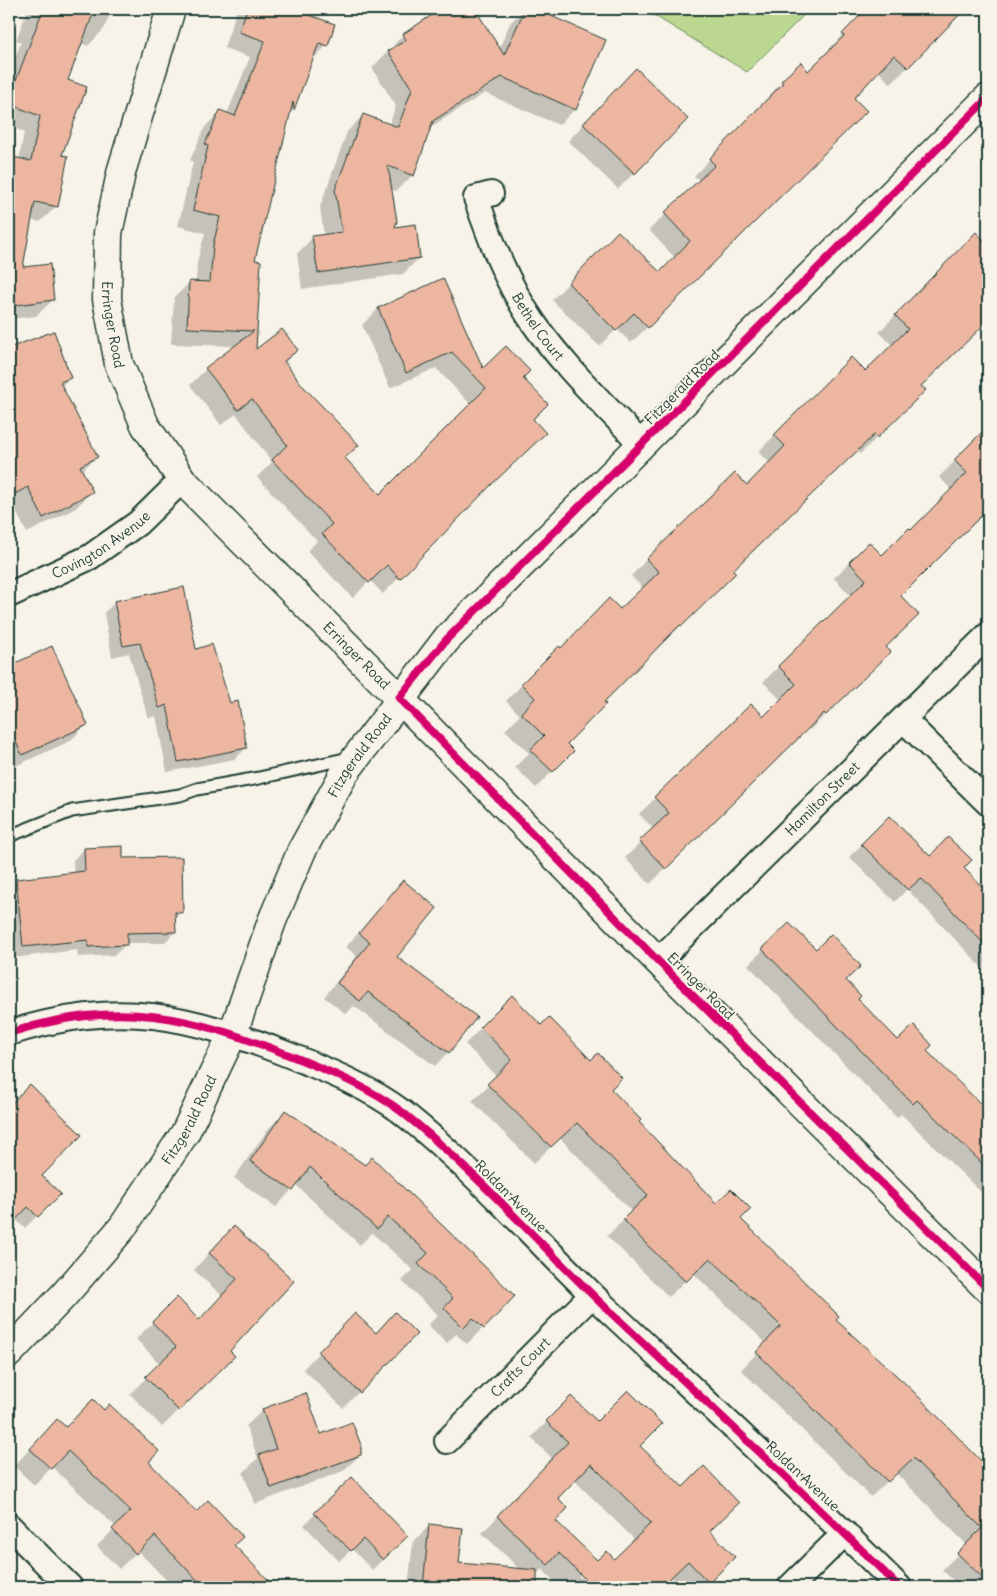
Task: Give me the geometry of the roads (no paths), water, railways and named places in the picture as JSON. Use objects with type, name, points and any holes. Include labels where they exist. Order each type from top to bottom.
[{"type":"main road","name":"Erringer Road","points":[[171,9],[122,169],[110,224],[106,299],[119,364],[145,425],[182,480],[400,698],[658,961],[988,1289]]},
{"type":"main road","name":"Fitzgerald Road","points":[[9,1353],[64,1295],[122,1228],[185,1133],[233,1033],[272,921],[302,850],[345,772],[400,698],[446,640],[988,98]]},
{"type":"street","name":"Bethel Court","points":[[490,194],[476,198],[497,258],[533,321],[562,359],[642,445]]},
{"type":"street","name":"Covington Avenue","points":[[9,595],[90,557],[138,523],[182,480]]},
{"type":"street","name":"Hamilton Street","points":[[658,961],[988,635]]},
{"type":"street","points":[[904,720],[988,803]]},
{"type":"street","name":"Roldan Avenue","points":[[9,1033],[46,1022],[88,1015],[145,1014],[189,1021],[233,1033],[336,1074],[399,1110],[448,1151],[592,1295],[845,1533],[899,1587]]},
{"type":"street","name":"Crafts Court","points":[[448,1441],[592,1295]]},
{"type":"street","points":[[9,1526],[70,1587]]},
{"type":"street","points":[[790,1587],[845,1533]]},
{"type":"lane","points":[[9,836],[72,811],[180,795],[356,756]]}]
